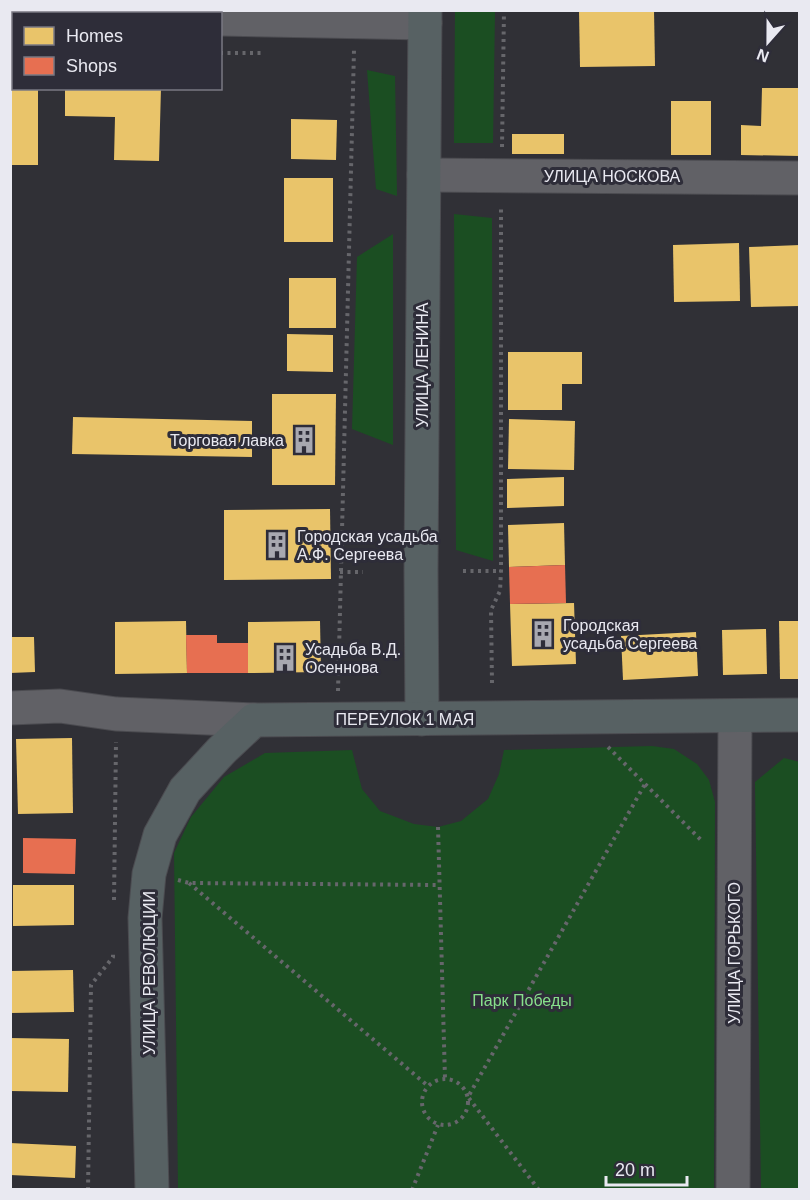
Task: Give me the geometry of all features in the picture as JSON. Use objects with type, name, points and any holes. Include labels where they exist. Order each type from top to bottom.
[{"type":"main road","name":"УЛИЦА ЛЕНИНА","points":[[422,719],[425,17]]},
{"type":"main road","name":"ПЕРЕУЛОК 1 МАЯ","points":[[254,720],[800,715]]},
{"type":"main road","name":"УЛИЦА РЕВОЛЮЦИИ","points":[[152,1190],[145,918],[149,874],[160,835],[185,790],[254,720]]},
{"type":"street","points":[[222,19],[355,21],[425,17]]},
{"type":"street","name":"УЛИЦА НОСКОВА","points":[[424,175],[800,178]]},
{"type":"street","name":"ПЕРЕУЛОК 1 МАЯ","points":[[10,708],[60,706],[116,714],[254,720]]},
{"type":"street","name":"УЛИЦА ГОРЬКОГО","points":[[733,1190],[735,716]]},
{"type":"path","points":[[492,683],[491,610],[500,591],[501,571],[501,175],[504,10]]},
{"type":"path","points":[[338,693],[355,21]]},
{"type":"path","points":[[463,571],[501,571]]},
{"type":"path","points":[[340,572],[363,572]]},
{"type":"path","points":[[114,901],[116,714]]},
{"type":"path","points":[[603,742],[703,842]]},
{"type":"path","points":[[539,1190],[468,1097],[464,1088],[455,1081],[445,1079],[428,1086],[422,1096],[422,1108],[428,1118],[438,1125],[450,1126],[461,1120],[468,1110],[468,1097],[645,784]]},
{"type":"path","points":[[438,827],[445,1079]]},
{"type":"path","points":[[172,878],[189,883],[440,885]]},
{"type":"path","points":[[189,883],[428,1086]]},
{"type":"path","points":[[88,1190],[91,985],[113,957],[114,946]]},
{"type":"path","points":[[412,1190],[438,1125]]},
{"type":"green space","points":[[455,11],[495,11],[493,143],[454,143]]},
{"type":"green space","points":[[367,70],[395,76],[397,196],[376,189]]},
{"type":"green space","points":[[454,214],[492,218],[493,561],[456,550]]},
{"type":"green space","points":[[393,234],[393,445],[352,429],[357,257]]},
{"type":"green space","name":"Парк Победы","points":[[652,746],[674,749],[697,764],[709,780],[715,802],[714,1189],[178,1189],[174,853],[191,817],[224,777],[265,753],[352,750],[362,789],[380,811],[414,824],[438,827],[461,821],[488,799],[499,774],[504,750]]},
{"type":"green space","points":[[784,758],[800,762],[799,1189],[761,1189],[755,782]]},
{"type":"building: Homes","points":[[579,10],[654,10],[655,66],[580,67]]},
{"type":"building: Homes","points":[[762,88],[800,88],[800,156],[741,155],[741,125],[761,126]]},
{"type":"building: Homes","points":[[10,89],[38,90],[38,165],[10,165]]},
{"type":"building: Homes","points":[[65,90],[161,90],[159,161],[114,160],[115,117],[65,116]]},
{"type":"building: Homes","points":[[671,101],[711,101],[711,155],[671,155]]},
{"type":"building: Homes","points":[[291,119],[337,120],[336,160],[291,159]]},
{"type":"building: Homes","points":[[512,134],[564,134],[564,154],[512,154]]},
{"type":"building: Homes","points":[[284,178],[333,178],[333,242],[284,242]]},
{"type":"building: Homes","points":[[739,243],[740,301],[674,302],[673,245]]},
{"type":"building: Homes","points":[[800,245],[800,306],[751,307],[749,247]]},
{"type":"building: Homes","points":[[289,278],[336,278],[336,328],[289,328]]},
{"type":"building: Homes","points":[[287,334],[333,335],[333,372],[287,371]]},
{"type":"building: Homes","points":[[508,352],[582,352],[582,384],[562,384],[562,410],[508,410]]},
{"type":"building: Homes","name":"Торговая лавка","points":[[272,394],[336,394],[335,485],[272,485]]},
{"type":"building: Homes","points":[[73,417],[252,421],[252,457],[72,454]]},
{"type":"building: Homes","points":[[509,419],[575,421],[574,470],[508,469]]},
{"type":"building: Homes","points":[[564,477],[564,506],[507,508],[507,479]]},
{"type":"building: Homes","name":"Городская усадьба А.Ф. Сергеева","points":[[330,509],[331,579],[224,580],[224,510]]},
{"type":"building: Homes","points":[[564,523],[565,565],[509,567],[508,525]]},
{"type":"building: Homes","name":"Городская усадьба Сергеева","points":[[574,603],[576,664],[512,666],[510,604]]},
{"type":"building: Homes","points":[[186,621],[187,673],[115,674],[115,622]]},
{"type":"building: Homes","name":"Усадьба В.Д. Осеннова","points":[[320,621],[321,672],[248,673],[248,622]]},
{"type":"building: Homes","points":[[779,621],[800,621],[800,679],[780,679]]},
{"type":"building: Homes","points":[[766,629],[767,674],[723,675],[722,630]]},
{"type":"building: Homes","points":[[696,632],[698,676],[623,680],[621,636]]},
{"type":"building: Homes","points":[[10,637],[34,637],[35,672],[10,673]]},
{"type":"building: Homes","points":[[72,738],[73,813],[18,814],[16,739]]},
{"type":"building: Homes","points":[[13,885],[74,885],[74,925],[13,926]]},
{"type":"building: Homes","points":[[73,970],[74,1012],[10,1013],[10,971]]},
{"type":"building: Homes","points":[[10,1038],[69,1039],[68,1092],[10,1091]]},
{"type":"building: Homes","points":[[10,1143],[76,1146],[75,1178],[10,1175]]},
{"type":"building: Shops","points":[[565,565],[566,603],[510,604],[509,567]]},
{"type":"building: Shops","points":[[186,635],[217,635],[217,643],[248,643],[248,673],[187,673]]},
{"type":"building: Shops","points":[[23,838],[76,839],[75,874],[23,873]]},
{"type":"place","name":"Торговая лавка","points":[[304,440]]},
{"type":"place","name":"Городская усадьба А.Ф. Сергеева","points":[[277,545]]},
{"type":"place","name":"Городская усадьба Сергеева","points":[[543,634]]},
{"type":"place","name":"Усадьба В.Д. Осеннова","points":[[285,658]]}]
